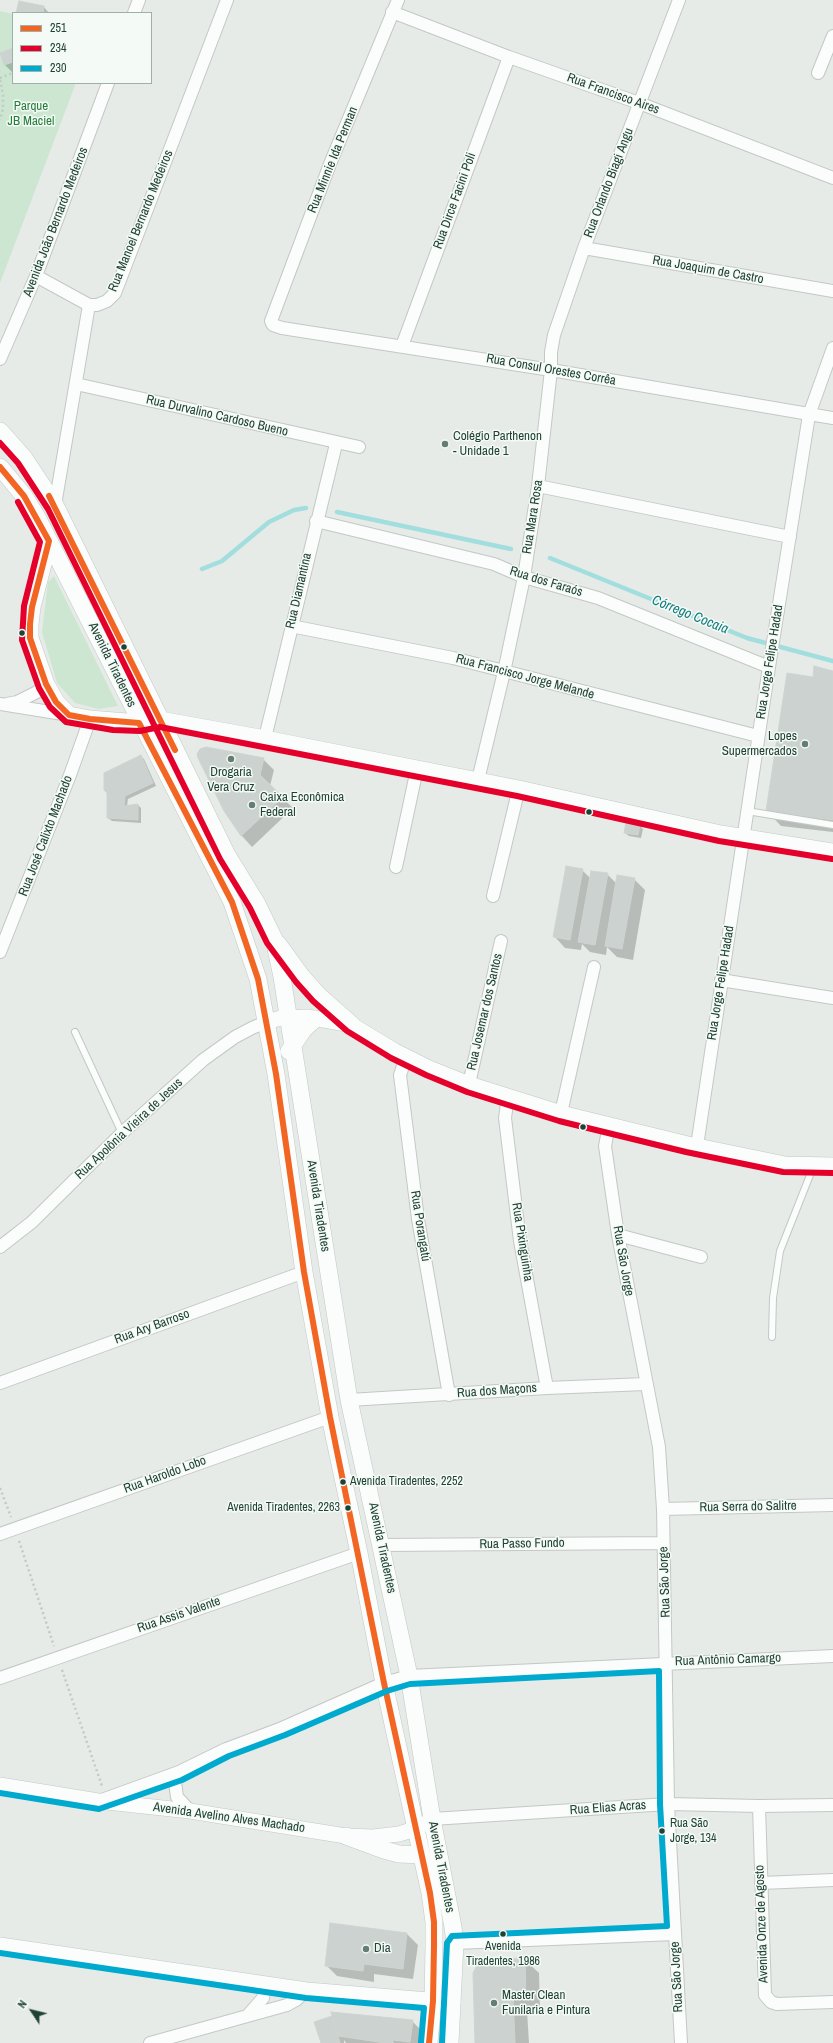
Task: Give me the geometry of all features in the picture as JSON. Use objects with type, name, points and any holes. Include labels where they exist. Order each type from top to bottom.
[{"type":"main road","name":"Avenida Tiradentes","points":[[0,432],[24,458],[55,505],[227,855],[257,904],[274,939],[282,977],[349,1400],[409,1676],[432,1819],[455,1943],[450,2043]]},
{"type":"main road","name":"Avenida Tiradentes","points":[[0,467],[24,496],[96,631],[140,723],[232,902],[258,979],[276,1074],[304,1272],[330,1416],[359,1553],[384,1683],[415,1829],[422,1854],[434,1922],[433,2001],[429,2043]]},
{"type":"main road","points":[[49,541],[32,607],[30,624],[30,638],[46,684],[56,702],[69,715],[90,720],[140,723]]},
{"type":"main road","points":[[274,939],[302,977],[319,996],[352,1025]]},
{"type":"main road","points":[[276,1074],[292,1045],[304,1029],[315,1019]]},
{"type":"main road","points":[[346,1836],[399,1854],[422,1854]]},
{"type":"street","points":[[134,12],[139,0]]},
{"type":"street","name":"Rua Manoel Bernardo Medeiros","points":[[89,305],[97,305],[107,301],[115,293],[226,0]]},
{"type":"street","name":"Rua Minnie Ida Perman","points":[[270,321],[330,164],[398,0]]},
{"type":"street","name":"Rua Orlando Biagi Angu","points":[[551,370],[551,352],[554,335],[584,248],[679,0]]},
{"type":"street","name":"Rua Francisco Aires","points":[[392,12],[509,57],[639,103],[833,178]]},
{"type":"street","points":[[818,73],[833,36]]},
{"type":"street","name":"Rua Dirce Facini Poli","points":[[402,346],[509,57]]},
{"type":"street","name":"Avenida João Bernardo Medeiros","points":[[0,359],[36,276],[108,84]]},
{"type":"street","name":"Rua Joaquim de Castro","points":[[584,248],[833,291]]},
{"type":"street","points":[[36,276],[89,305],[55,505]]},
{"type":"street","name":"Rua Consul Orestes Corrêa","points":[[270,321],[273,325],[282,328],[551,370],[833,418]]},
{"type":"street","name":"Rua Jorge Felipe Hadad","points":[[697,1146],[769,663],[809,415],[833,348]]},
{"type":"street","name":"Rua Mara Rosa","points":[[478,780],[504,672],[524,577],[538,486],[551,370]]},
{"type":"street","name":"Rua Durvalino Cardoso Bueno","points":[[76,384],[336,444],[359,447]]},
{"type":"street","name":"Rua Diamantina","points":[[265,738],[316,520],[336,444]]},
{"type":"street","points":[[538,486],[790,537]]},
{"type":"street","name":"Rua dos Faraós","points":[[316,520],[494,564],[524,577],[598,598],[769,663]]},
{"type":"street","name":"Rua Francisco Jorge Melande","points":[[291,626],[453,658],[758,736]]},
{"type":"street","points":[[1,707],[32,695],[46,684]]},
{"type":"street","points":[[1,707],[69,715]]},
{"type":"street","name":"Rua José Calixto Machado","points":[[0,952],[62,797],[90,720]]},
{"type":"street","points":[[140,723],[160,720],[265,738],[519,788],[743,837],[833,851]]},
{"type":"street","points":[[396,867],[417,769]]},
{"type":"street","points":[[493,896],[519,788]]},
{"type":"street","name":"Rua Josemar dos Santos","points":[[469,1084],[502,940]]},
{"type":"street","points":[[561,1113],[594,967]]},
{"type":"street","points":[[721,980],[833,998]]},
{"type":"street","points":[[266,1022],[288,1018],[315,1019],[352,1025],[406,1057],[469,1084],[561,1113],[697,1146],[785,1164],[833,1165]]},
{"type":"street","name":"Rua Apolônia Vieira de Jesus","points":[[0,1246],[32,1222],[122,1133],[203,1060],[235,1037],[266,1022]]},
{"type":"street","name":"Rua Porangatú","points":[[406,1057],[400,1075],[417,1211],[449,1394]]},
{"type":"street","name":"Rua Pixinguinha","points":[[508,1096],[505,1118],[520,1241],[547,1388]]},
{"type":"street","name":"Rua São Jorge","points":[[609,1125],[605,1146],[618,1236],[659,1447],[663,1509],[667,1663],[668,1804],[681,2043]]},
{"type":"street","points":[[618,1236],[701,1257]]},
{"type":"street","name":"Rua Ary Barroso","points":[[0,1383],[304,1272]]},
{"type":"street","name":"Rua dos Maçons","points":[[349,1400],[547,1388],[646,1384]]},
{"type":"street","name":"Rua Haroldo Lobo","points":[[0,1534],[330,1416]]},
{"type":"street","name":"Rua Serra do Salitre","points":[[663,1509],[833,1505]]},
{"type":"street","name":"Rua Passo Fundo","points":[[381,1545],[663,1543]]},
{"type":"street","name":"Rua Assis Valente","points":[[0,1678],[359,1553]]},
{"type":"street","name":"Rua Antônio Camargo","points":[[98,1801],[179,1772],[226,1749],[282,1728],[384,1683],[409,1676],[833,1656]]},
{"type":"street","points":[[179,1772],[175,1782],[177,1797],[190,1811]]},
{"type":"street","name":"Avenida Avelino Alves Machado","points":[[0,1785],[98,1801],[190,1811],[346,1836],[373,1837],[399,1834],[415,1829],[432,1819]]},
{"type":"street","name":"Rua Elias Acras","points":[[432,1819],[668,1804],[759,1806],[833,1805]]},
{"type":"street","name":"Avenida Onze de Agosto","points":[[759,1806],[765,1995],[771,2002],[777,2004],[833,2002]]},
{"type":"street","points":[[761,1884],[833,1880]]},
{"type":"street","points":[[455,1943],[675,1934]]},
{"type":"street","points":[[0,1945],[307,1990],[453,2002]]},
{"type":"street","points":[[248,2014],[254,2010],[263,1998],[266,1984]]},
{"type":"street","points":[[150,2043],[248,2014],[287,2005],[296,2000],[307,1990]]},
{"type":"lane","points":[[747,811],[833,825]]},
{"type":"lane","points":[[75,1032],[122,1133]]},
{"type":"lane","points":[[772,1337],[773,1298],[780,1251],[814,1165]]},
{"type":"path","points":[[0,120],[3,109],[0,79],[12,73]]},
{"type":"path","points":[[0,1488],[15,1529]]},
{"type":"green space","name":"Parque JB Maciel","points":[[0,11],[12,14],[12,84],[76,84],[0,283]]},
{"type":"green space","points":[[54,576],[118,706],[99,709],[75,703],[57,683],[42,632],[48,582]]},
{"type":"building","points":[[19,1],[44,6],[43,12],[16,12]]},
{"type":"building","points":[[12,48],[12,62],[4,65],[0,53]]},
{"type":"building","name":"Lopes Supermercados","points":[[814,666],[833,671],[833,820],[766,811],[787,673],[813,677]]},
{"type":"building","points":[[206,747],[264,758],[260,775],[224,811],[198,758],[197,754],[200,749]]},
{"type":"building","points":[[141,755],[153,783],[125,796],[124,806],[138,804],[138,820],[107,818],[107,793],[104,790],[104,773]]},
{"type":"building","points":[[260,775],[283,797],[241,836],[224,811]]},
{"type":"building","points":[[626,822],[640,825],[638,835],[624,833]]},
{"type":"building","points":[[566,866],[583,869],[570,940],[553,937]]},
{"type":"building","points":[[591,871],[608,873],[595,945],[578,942]]},
{"type":"building","points":[[617,875],[635,878],[622,949],[605,946]]},
{"type":"building","name":"Dia","points":[[330,1923],[407,1933],[403,1969],[364,1964],[363,1971],[325,1966]]},
{"type":"building","name":"Master Clean Funilaria e Pintura","points":[[525,1958],[526,1997],[513,1997],[515,2043],[475,2043],[473,1973],[478,1963],[481,1960]]},
{"type":"building","points":[[331,2012],[413,2020],[410,2042],[393,2040],[393,2043],[385,2043],[338,2036]]},
{"type":"building","points":[[332,2016],[340,2043],[321,2043],[314,2022]]},
{"type":"waterway","name":"Córrego Cocaia","points":[[202,569],[222,561],[269,522],[294,510],[306,508]]},
{"type":"waterway","name":"Córrego Cocaia","points":[[337,512],[511,549]]},
{"type":"waterway","name":"Córrego Cocaia","points":[[550,558],[747,638],[833,661]]},
{"type":"transit line","name":"234","points":[[0,443],[18,463],[48,509],[220,859],[250,908],[267,943],[296,982],[313,1001],[347,1031],[391,1058],[426,1075],[467,1092],[559,1121],[686,1152],[783,1172],[833,1173]]},
{"type":"transit line","name":"251","points":[[0,467],[24,496],[49,541],[32,607],[30,624],[30,638],[46,684],[56,702],[69,715],[90,719],[139,723],[232,902],[258,979],[276,1074],[304,1272],[330,1417],[384,1683],[430,1893],[434,1922],[434,1946],[433,2001],[429,2043]]},
{"type":"transit line","name":"251","points":[[49,496],[175,750]]},
{"type":"transit line","name":"234","points":[[18,502],[40,542],[24,606],[22,640],[39,688],[50,707],[66,722],[113,730],[140,731],[160,727],[517,796],[719,841],[832,859]]},
{"type":"transit line","name":"230","points":[[0,1793],[99,1809],[182,1780],[229,1756],[285,1735],[387,1691],[410,1684],[659,1671],[660,1804],[667,1926],[452,1936],[447,1943],[442,2043]]},
{"type":"transit line","name":"230","points":[[0,1953],[306,1998],[424,2008],[421,2042]]},
{"type":"place","name":"Colégio Parthenon - Unidade 1","points":[[445,444]]},
{"type":"place","name":"Lopes Supermercados","points":[[805,744]]},
{"type":"place","name":"Drogaria Vera Cruz","points":[[231,759]]},
{"type":"place","name":"Caixa Econômica Federal","points":[[252,805]]},
{"type":"place","name":"Avenida Tiradentes, 2252","points":[[343,1482]]},
{"type":"place","name":"Avenida Tiradentes, 2263","points":[[348,1508]]},
{"type":"place","name":"Rua São Jorge, 134","points":[[662,1831]]},
{"type":"place","name":"Avenida Tiradentes, 1986","points":[[503,1934]]},
{"type":"place","name":"Dia","points":[[366,1949]]},
{"type":"place","name":"Master Clean Funilaria e Pintura","points":[[494,2003]]}]
